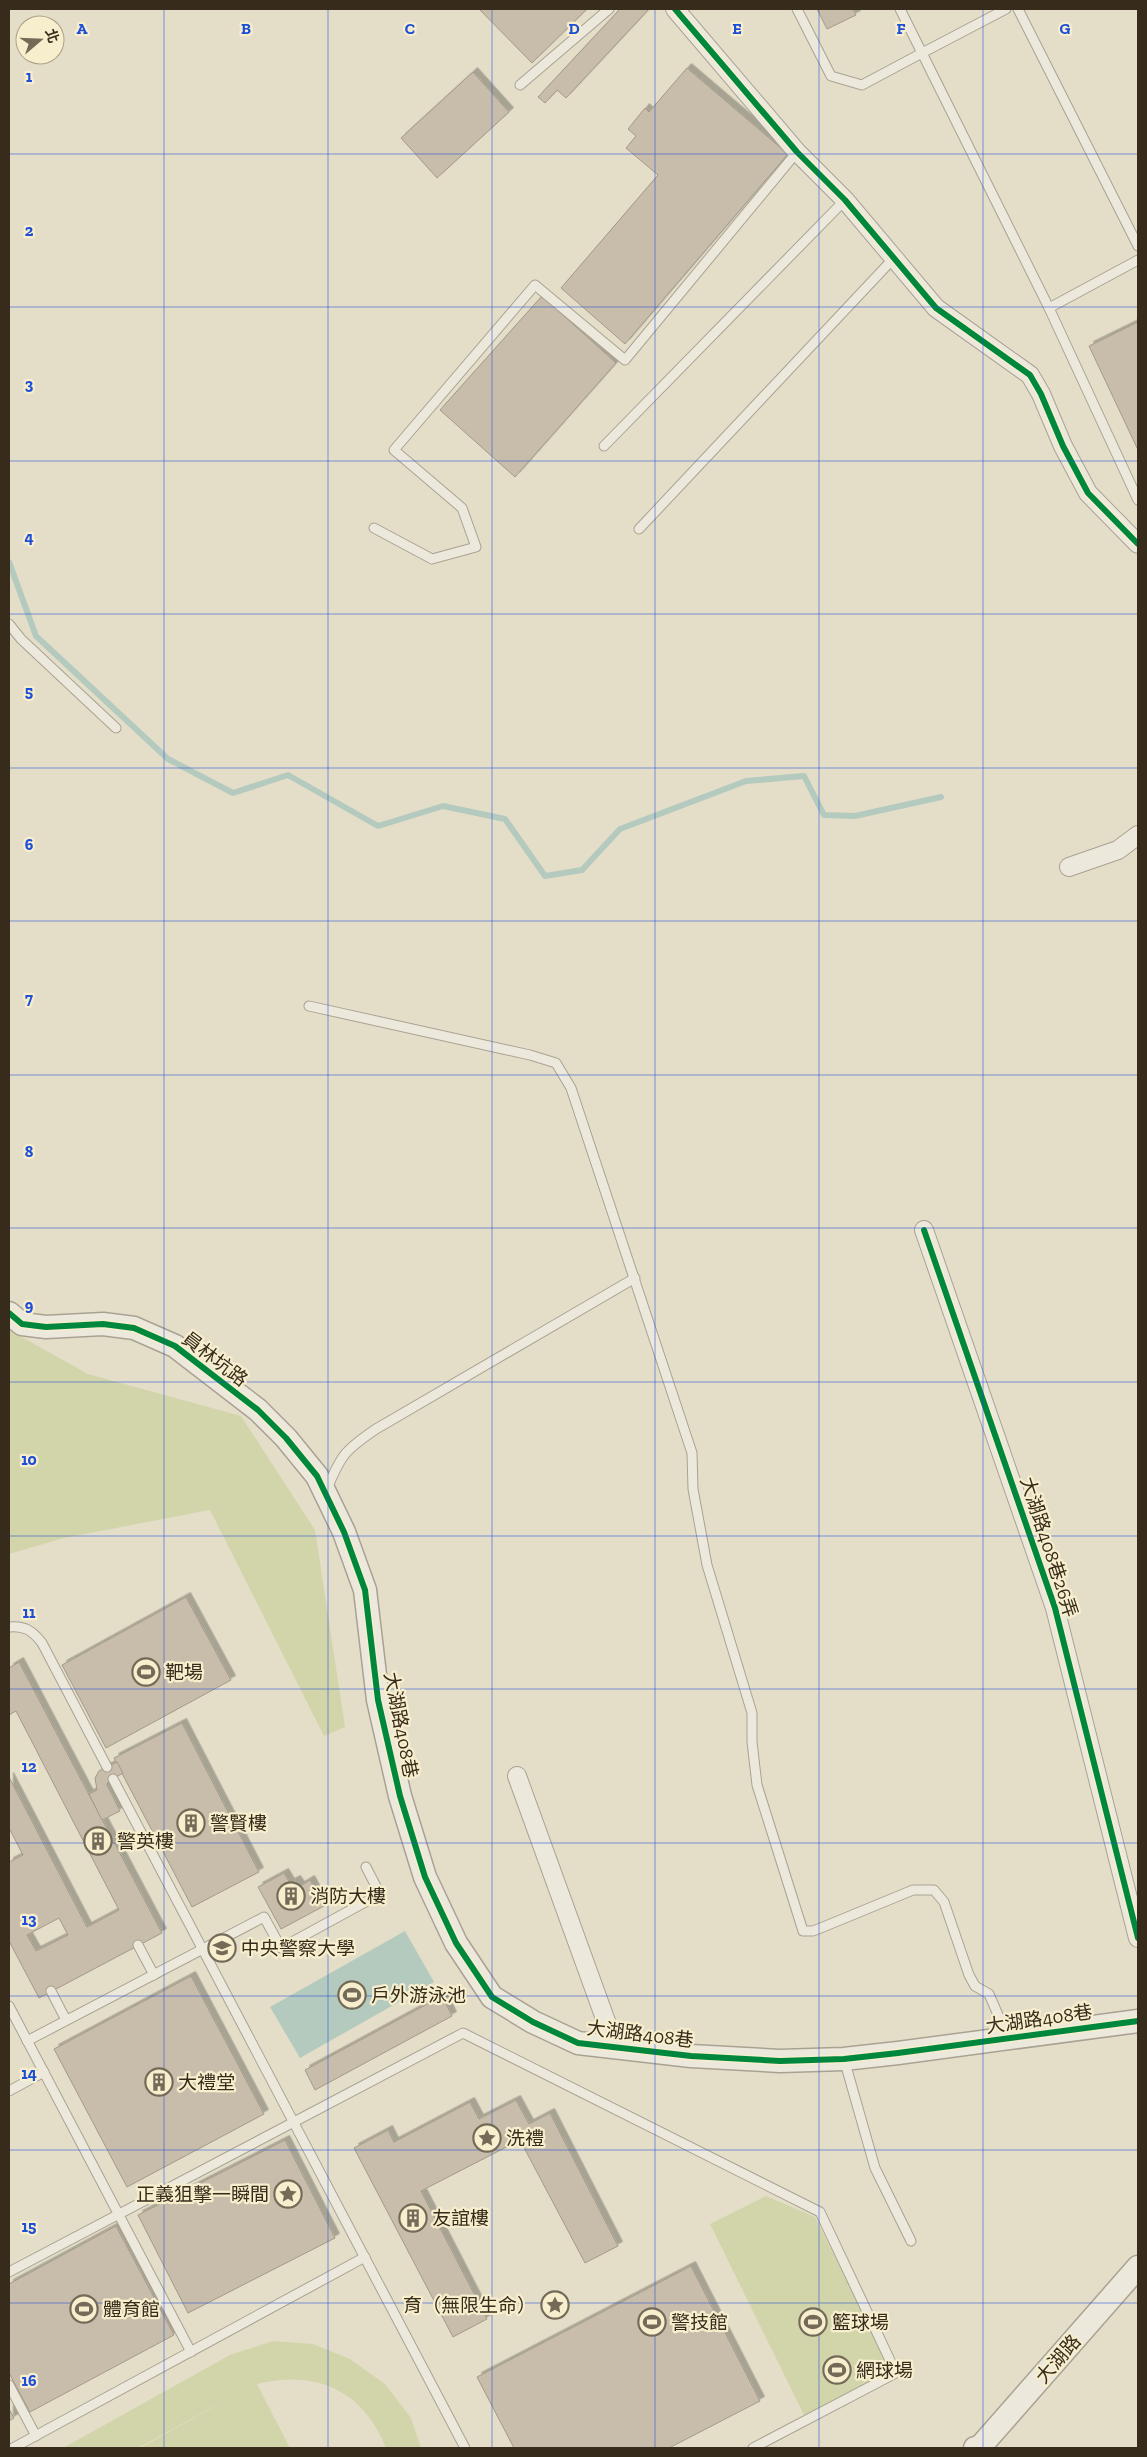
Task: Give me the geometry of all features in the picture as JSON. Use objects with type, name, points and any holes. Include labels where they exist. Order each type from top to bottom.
[{"type":"street","points":[[675,9],[797,152],[846,200],[893,259],[936,308],[1030,375],[1041,394],[1063,446],[1088,493],[1138,544]]},
{"type":"street","points":[[1069,867],[1118,850],[1138,834]]},
{"type":"street","name":"大湖路408巷26弄","points":[[924,1230],[1055,1608],[1138,1938]]},
{"type":"street","name":"員林坑路","points":[[9,1313],[22,1324],[46,1327],[103,1324],[134,1328],[175,1346],[258,1410],[286,1438],[321,1485]]},
{"type":"street","name":"大湖路408巷","points":[[321,1485],[344,1532],[365,1590],[378,1700],[400,1796],[425,1877],[456,1943],[492,1997],[532,2022],[578,2043],[691,2056],[780,2062],[844,2059],[1138,2021]]},
{"type":"street","points":[[517,1776],[615,2046]]},
{"type":"street","name":"大湖路","points":[[975,2448],[980,2446],[1037,2384],[1138,2267]]},
{"type":"lane","points":[[520,85],[609,9]]},
{"type":"lane","points":[[797,9],[831,76],[862,85],[1006,9]]},
{"type":"lane","points":[[900,9],[1048,308],[1138,500]]},
{"type":"lane","points":[[1018,9],[1138,246]]},
{"type":"lane","points":[[374,528],[432,559],[476,548],[462,508],[394,450],[535,285],[625,360],[797,152]]},
{"type":"lane","points":[[604,446],[846,200]]},
{"type":"lane","points":[[639,529],[893,259]]},
{"type":"lane","points":[[1048,308],[1138,260]]},
{"type":"lane","points":[[9,624],[21,639],[116,728]]},
{"type":"lane","points":[[309,1006],[530,1055],[556,1063],[571,1088],[692,1453],[694,1489],[707,1565],[752,1713],[752,1742],[757,1784],[803,1931],[813,1931],[914,1890],[934,1890],[944,1902],[969,1975],[975,1986],[989,1994],[1008,2038]]},
{"type":"lane","points":[[321,1485],[350,1447],[376,1429],[634,1278]]},
{"type":"lane","points":[[9,1627],[19,1626],[27,1628],[42,1643],[107,1767]]},
{"type":"lane","points":[[113,1779],[465,2448]]},
{"type":"lane","points":[[27,2041],[264,1917],[281,1948],[380,1894],[366,1868]]},
{"type":"lane","points":[[138,1946],[154,1975]]},
{"type":"lane","points":[[51,1991],[66,2020]]},
{"type":"lane","points":[[9,2006],[191,2352]]},
{"type":"lane","points":[[9,2272],[462,2033],[820,2212],[896,2373],[753,2448]]},
{"type":"lane","points":[[844,2059],[875,2168],[911,2241]]},
{"type":"lane","points":[[9,2091],[44,2072]]},
{"type":"lane","points":[[13,2448],[365,2257]]},
{"type":"lane","points":[[9,2385],[36,2436]]},
{"type":"green space","points":[[9,1330],[88,1374],[241,1416],[315,1530],[345,1727],[324,1736],[210,1510],[64,1538],[9,1554]]},
{"type":"green space","points":[[766,2196],[815,2217],[892,2371],[804,2415],[710,2224]]},
{"type":"green space","points":[[273,2341],[313,2344],[350,2359],[385,2384],[411,2418],[421,2448],[386,2448],[377,2428],[365,2412],[351,2399],[335,2389],[318,2383],[299,2380],[279,2380],[257,2384],[290,2448],[140,2448],[246,2389],[138,2448],[63,2448],[230,2355]]},
{"type":"shaded area","name":"戶外游泳池","points":[[405,1931],[434,1982],[300,2058],[270,2007]]},
{"type":"building","points":[[479,9],[587,9],[532,63]]},
{"type":"building","points":[[620,9],[649,9],[566,98],[557,90],[545,103],[538,97]]},
{"type":"building","points":[[817,9],[853,9],[856,15],[827,29]]},
{"type":"building","points":[[687,68],[788,154],[625,344],[561,288],[658,175],[626,148],[636,136],[628,129],[645,108],[649,112]]},
{"type":"building","points":[[473,72],[509,112],[437,178],[401,138]]},
{"type":"building","points":[[542,296],[616,363],[515,477],[440,410]]},
{"type":"building","points":[[1138,322],[1138,450],[1089,346]]},
{"type":"building","name":"靶場","points":[[186,1597],[231,1680],[106,1748],[62,1665]]},
{"type":"building","name":"警英樓","points":[[19,1662],[162,1933],[39,1998],[9,1941],[9,1862],[23,1855],[9,1828],[9,1777],[87,1927],[119,1910],[16,1711],[9,1715],[9,1668]],"holes":[[[59,1918],[68,1935],[36,1951],[27,1935]]]},
{"type":"building","name":"警賢樓","points":[[182,1723],[259,1872],[192,1907],[114,1758]]},
{"type":"building","points":[[117,1762],[123,1773],[108,1782],[107,1785],[120,1811],[102,1820],[89,1794],[97,1790],[95,1778],[99,1771]]},
{"type":"building","name":"消防大樓","points":[[284,1873],[290,1883],[296,1880],[300,1886],[310,1880],[324,1906],[281,1929],[258,1887]]},
{"type":"building","name":"大禮堂","points":[[191,1976],[264,2114],[127,2187],[54,2049]]},
{"type":"building","points":[[442,1996],[452,2016],[315,2090],[305,2070]]},
{"type":"building","name":"友誼樓","points":[[516,2100],[529,2124],[550,2113],[618,2246],[585,2263],[520,2140],[421,2191],[487,2319],[453,2337],[354,2148],[388,2130],[394,2142],[470,2102],[479,2119]]},
{"type":"building","points":[[285,2140],[335,2238],[188,2313],[138,2215]]},
{"type":"building","name":"體育館","points":[[116,2226],[174,2335],[30,2412],[9,2373],[9,2284]]},
{"type":"building","name":"警技館","points":[[691,2266],[760,2401],[669,2448],[514,2448],[477,2377]]},
{"type":"building","points":[[9,2409],[14,2418],[9,2421]]},
{"type":"waterway","points":[[9,562],[36,636],[168,759],[233,793],[288,775],[378,826],[443,806],[505,819],[545,876],[582,870],[620,829],[746,781],[804,776],[824,815],[855,816],[941,797]]},
{"type":"cycle path","points":[[675,9],[797,152],[845,200],[936,308],[1030,375],[1041,394],[1063,446],[1088,493],[1138,544]]},
{"type":"cycle path","points":[[924,1230],[1055,1608],[1138,1938]]},
{"type":"cycle path","points":[[9,1313],[22,1324],[46,1327],[103,1324],[134,1328],[175,1346],[258,1410],[286,1438],[317,1476],[344,1532],[365,1590],[378,1700],[400,1796],[425,1877],[456,1943],[492,1997],[533,2022],[578,2043],[691,2056],[780,2061],[844,2059],[898,2053],[1138,2021]]},
{"type":"place","name":"靶場","points":[[146,1672]]},
{"type":"place","name":"警賢樓","points":[[191,1823]]},
{"type":"place","name":"警英樓","points":[[98,1841]]},
{"type":"place","name":"消防大樓","points":[[291,1896]]},
{"type":"place","name":"中央警察大學","points":[[222,1948]]},
{"type":"place","name":"戶外游泳池","points":[[352,1995]]},
{"type":"place","name":"大禮堂","points":[[159,2082]]},
{"type":"place","name":"洗禮","points":[[487,2138]]},
{"type":"place","name":"正義狙擊一瞬間","points":[[288,2194]]},
{"type":"place","name":"友誼樓","points":[[413,2218]]},
{"type":"place","name":"育（無限生命）","points":[[555,2305]]},
{"type":"place","name":"體育館","points":[[84,2309]]},
{"type":"place","name":"警技館","points":[[652,2322]]},
{"type":"place","name":"籃球場","points":[[813,2322]]},
{"type":"place","name":"網球場","points":[[837,2370]]}]
